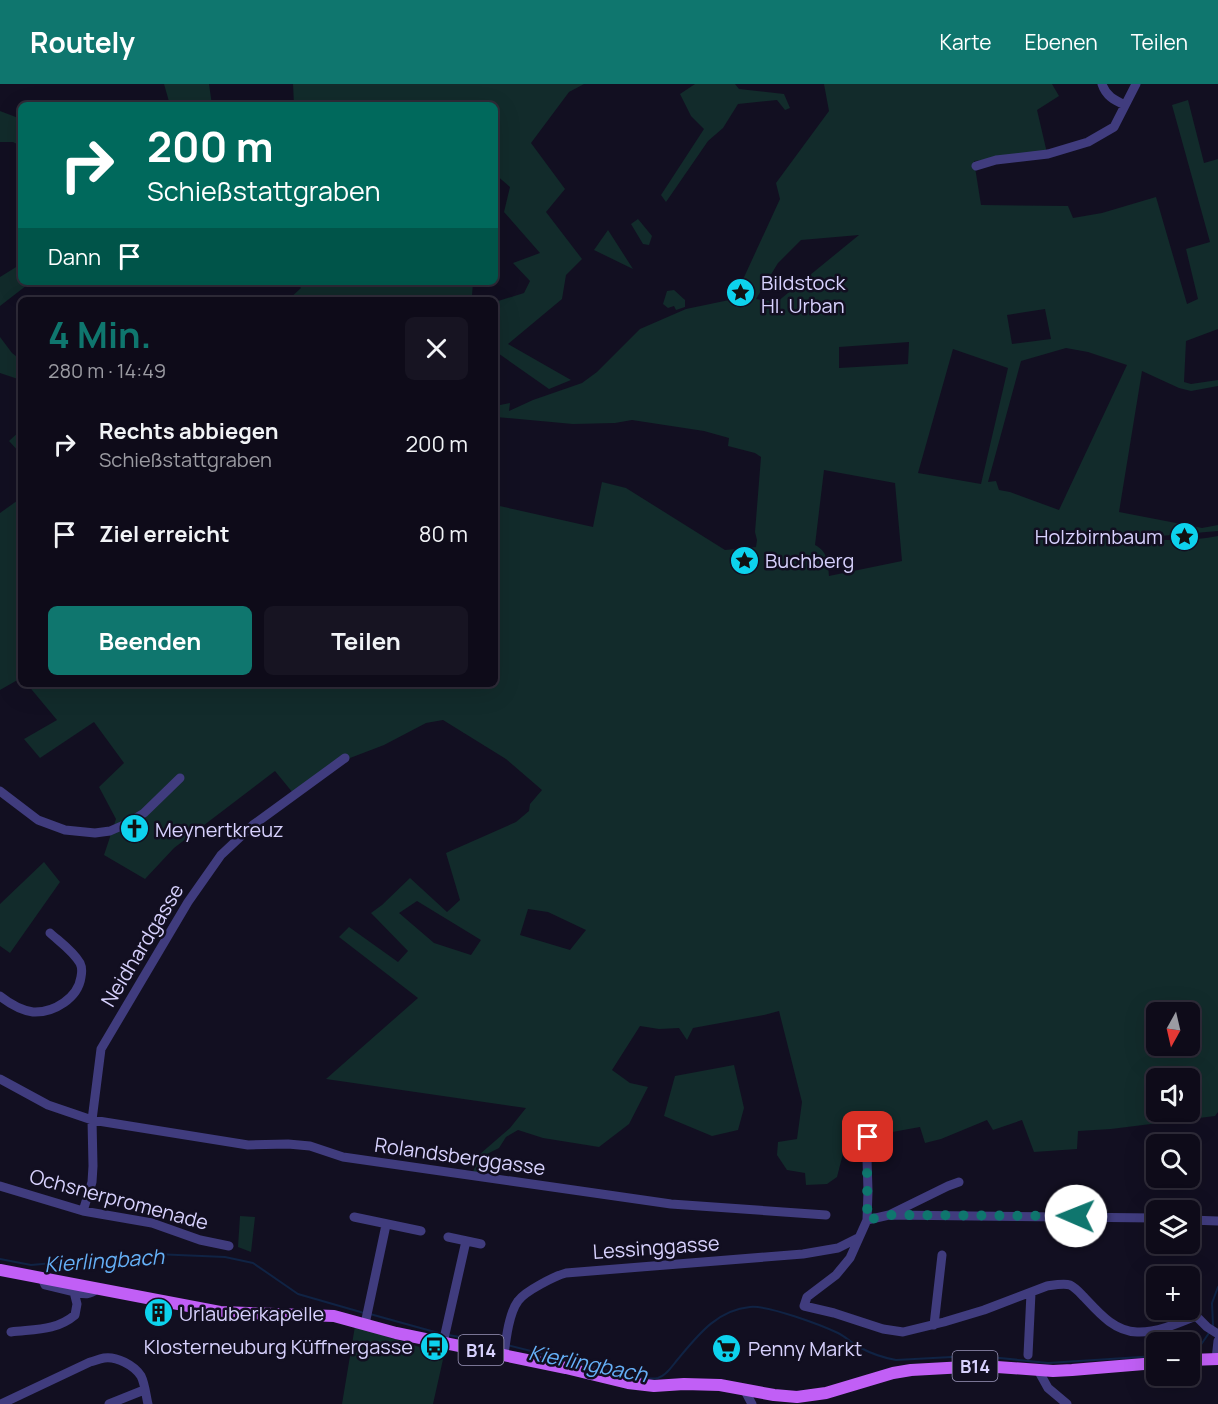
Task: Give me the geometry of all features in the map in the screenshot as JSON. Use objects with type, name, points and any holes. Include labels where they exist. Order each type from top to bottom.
[{"type":"main road","name":"B14","points":[[0,1270],[220,1312],[367,1318],[396,1333],[444,1338],[505,1349],[628,1383],[654,1386],[720,1385],[797,1397],[820,1394],[911,1370],[983,1366],[1072,1370],[1146,1364]]},
{"type":"main road","points":[[1200,1360],[1217,1359]]},
{"type":"street","points":[[1101,84],[1111,98],[1125,105]]},
{"type":"street","points":[[976,166],[996,160],[1048,154],[1088,142],[1114,127],[1136,84]]},
{"type":"street","name":"Neidhardgasse","points":[[83,1211],[92,1182],[92,1120],[101,1049],[188,902],[221,855],[254,825],[345,758]]},
{"type":"street","points":[[2,795],[38,820],[65,830],[95,833],[110,831],[144,813],[180,778]]},
{"type":"street","points":[[0,996],[13,1006],[34,1012],[64,1003],[78,988],[82,972],[80,963],[50,933]]},
{"type":"street","name":"Rolandsberggasse","points":[[0,1079],[48,1105],[92,1120],[248,1145],[310,1146],[343,1157],[660,1203],[826,1215]]},
{"type":"street","points":[[868,1137],[867,1220],[850,1258],[836,1275],[807,1297],[804,1306],[834,1313],[871,1326],[894,1331],[912,1331],[984,1310],[1055,1284],[1070,1285],[1108,1322],[1136,1332],[1169,1327],[1186,1320]]},
{"type":"street","points":[[867,1220],[889,1215],[959,1182]]},
{"type":"street","name":"Ochsnerpromenade","points":[[0,1186],[83,1211],[152,1223],[200,1240],[229,1246]]},
{"type":"street","points":[[889,1215],[1146,1218]]},
{"type":"street","points":[[354,1217],[421,1232]]},
{"type":"street","points":[[1200,1220],[1218,1221]]},
{"type":"street","points":[[367,1318],[386,1225]]},
{"type":"street","points":[[448,1237],[481,1244]]},
{"type":"street","name":"Lessinggasse","points":[[505,1349],[510,1322],[517,1302],[523,1295],[566,1273],[803,1254],[838,1248],[858,1238]]},
{"type":"street","points":[[444,1338],[466,1241]]},
{"type":"street","points":[[934,1325],[942,1255]]},
{"type":"street","points":[[42,1278],[45,1285],[74,1292],[88,1294],[97,1289]]},
{"type":"street","points":[[11,1332],[43,1329],[67,1322],[77,1310],[74,1292]]},
{"type":"street","points":[[1028,1355],[1031,1293]]},
{"type":"street","points":[[1200,1320],[1214,1334],[1217,1359]]},
{"type":"street","points":[[0,1404],[90,1362],[105,1358],[125,1362],[135,1369],[141,1377],[148,1404]]},
{"type":"street","points":[[1038,1370],[1048,1388],[1067,1404]]},
{"type":"street","points":[[109,1404],[144,1389]]},
{"type":"street","points":[[744,1389],[752,1404]]},
{"type":"street","points":[[769,1404],[781,1396]]},
{"type":"green space","points":[[164,84],[209,84],[212,102],[169,102]]},
{"type":"green space","points":[[293,84],[584,84],[569,92],[531,143],[565,189],[546,212],[582,259],[566,275],[562,299],[508,344],[571,380],[549,389],[498,353],[498,301],[524,293],[530,281],[513,263],[540,253],[504,212],[510,187],[498,177],[498,102],[459,102],[459,100],[454,102],[294,102]]},
{"type":"green space","points":[[695,84],[735,84],[739,89],[784,94],[790,108],[785,110],[777,100],[738,104],[723,128],[708,141],[666,202],[661,195],[704,129],[691,116],[680,94]]},
{"type":"green space","points":[[824,84],[1052,84],[1059,96],[1037,110],[1047,153],[974,161],[981,205],[1068,206],[1073,218],[1102,213],[1156,197],[1187,304],[1198,299],[1186,249],[1210,242],[1172,105],[1188,100],[1204,163],[1218,159],[1218,329],[1186,341],[1184,382],[1191,384],[1218,380],[1218,386],[1191,391],[1142,371],[1119,512],[1202,528],[1218,525],[1218,531],[1160,536],[1151,534],[1149,538],[1184,540],[1218,536],[1218,1112],[1215,1116],[1200,1118],[1200,1068],[1146,1068],[1146,1122],[1167,1122],[1078,1131],[1077,1149],[1034,1152],[1022,1120],[993,1130],[987,1120],[941,1139],[925,1143],[920,1127],[870,1136],[863,1152],[856,1127],[849,1130],[837,1177],[827,1184],[806,1185],[805,1173],[787,1170],[777,1155],[778,1142],[797,1139],[802,1102],[779,1011],[693,1028],[687,1040],[679,1028],[659,1029],[640,1026],[612,1070],[630,1083],[648,1087],[629,1124],[599,1147],[543,1138],[518,1130],[506,1137],[499,1148],[485,1155],[477,1172],[473,1172],[480,1154],[510,1128],[526,1108],[326,1079],[418,998],[339,937],[349,927],[398,962],[408,951],[371,913],[410,878],[447,912],[460,900],[446,853],[516,822],[529,811],[530,804],[542,790],[506,759],[443,720],[426,723],[384,745],[350,758],[293,793],[275,771],[174,848],[145,879],[104,855],[116,819],[99,787],[124,763],[94,722],[40,758],[24,739],[57,720],[30,687],[498,687],[498,506],[593,527],[602,482],[626,488],[725,550],[756,547],[755,532],[761,457],[755,453],[728,446],[729,438],[704,431],[632,420],[615,423],[573,424],[498,417],[498,405],[510,403],[509,411],[582,383],[597,372],[640,329],[686,309],[734,299],[780,199],[776,183],[829,111]],"holes":[[[859,235],[777,302],[756,299],[778,263],[801,240]],[[1045,309],[1051,339],[1012,344],[1007,315]],[[909,342],[908,364],[839,368],[839,347]],[[1066,348],[1088,352],[1127,365],[1059,510],[999,490],[996,481],[988,482],[1021,361]],[[953,349],[1008,368],[981,484],[918,473]],[[824,470],[895,483],[902,561],[829,576],[823,551],[815,545]],[[417,901],[481,940],[471,955],[434,943],[399,913]],[[528,909],[548,912],[586,930],[570,950],[520,935]]]},
{"type":"green space","points":[[0,111],[18,118],[18,144],[0,142]]},
{"type":"green space","points":[[638,219],[652,236],[649,245],[643,244],[631,224]]},
{"type":"green space","points":[[608,230],[633,269],[594,250]]},
{"type":"green space","points":[[18,266],[18,285],[27,285],[0,306],[0,277]]},
{"type":"green space","points":[[299,285],[473,285],[474,297],[291,297],[301,288]]},
{"type":"green space","points":[[674,290],[685,300],[685,307],[676,310],[674,306],[668,308],[663,304],[667,291]]},
{"type":"green space","points":[[0,337],[18,358],[18,379],[0,373]]},
{"type":"green space","points":[[18,433],[18,451],[9,441]]},
{"type":"green space","points":[[18,500],[18,680],[0,690],[0,513]]},
{"type":"green space","points":[[44,862],[60,882],[10,953],[0,946],[0,904]]},
{"type":"green space","points":[[734,1065],[744,1108],[738,1130],[712,1136],[664,1116],[675,1076]]},
{"type":"green space","points":[[240,1216],[255,1217],[251,1252],[238,1247]]},
{"type":"green space","points":[[355,1326],[444,1355],[433,1404],[342,1404]]},
{"type":"waterway","name":"Kierlingbach","points":[[0,1259],[31,1265],[155,1254],[225,1257],[253,1263],[298,1294],[364,1313]]},
{"type":"waterway","name":"Kierlingbach","points":[[1212,1328],[1212,1303],[1218,1287]]},
{"type":"waterway","name":"Kierlingbach","points":[[507,1345],[631,1376],[655,1379],[667,1373],[693,1341],[718,1318],[738,1309],[758,1307],[807,1321],[838,1333],[870,1352],[896,1360],[970,1356],[1048,1363],[1146,1357]]},
{"type":"waterway","name":"Kierlingbach","points":[[370,1314],[442,1334]]},
{"type":"waterway","name":"Kierlingbach","points":[[1200,1346],[1209,1333]]},
{"type":"waterway","name":"Kierlingbach","points":[[448,1335],[501,1344]]},
{"type":"place","name":"Bildstock Hl. Urban","points":[[740,293]]},
{"type":"place","name":"Holzbirnbaum","points":[[1184,536]]},
{"type":"place","name":"Buchberg","points":[[744,560]]},
{"type":"place","name":"Meynertkreuz","points":[[134,829]]},
{"type":"place","name":"Urlauberkapelle","points":[[158,1313]]},
{"type":"place","name":"Klosterneuburg Küffnergasse","points":[[434,1346]]},
{"type":"place","name":"Penny Markt","points":[[727,1348]]},
{"type":"route","points":[[868,1137],[867,1220],[889,1215],[1076,1216]]}]
